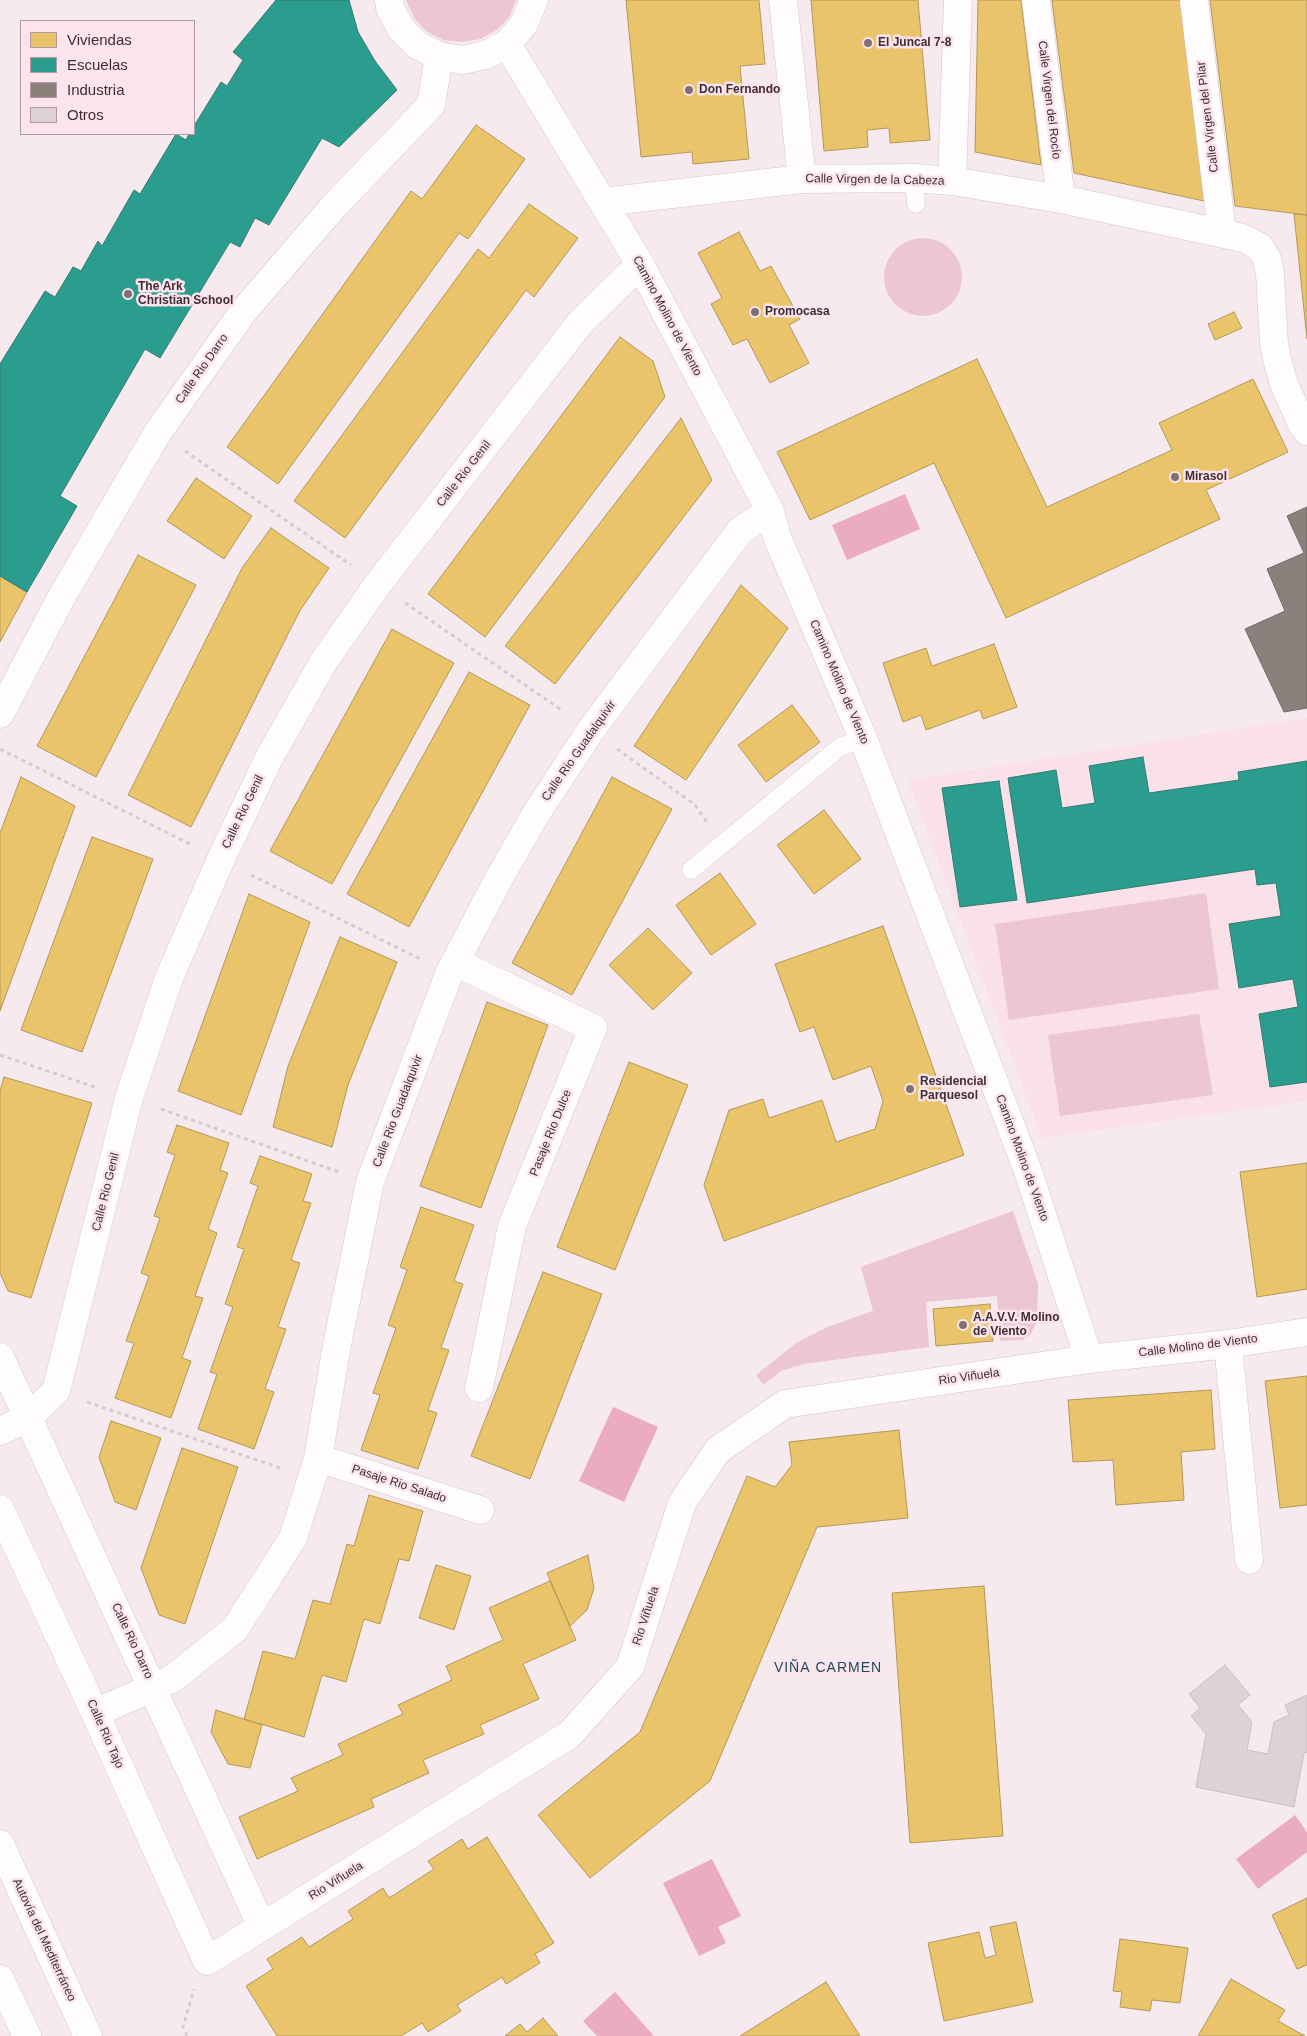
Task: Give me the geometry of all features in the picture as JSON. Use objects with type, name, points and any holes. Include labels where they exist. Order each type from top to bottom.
[{"type":"main road","points":[[389,0],[390,8],[401,29],[417,45],[439,56],[462,60],[486,55],[507,44],[524,24],[534,0]]},
{"type":"main road","points":[[783,0],[802,179]]},
{"type":"main road","points":[[952,181],[958,0]]},
{"type":"main road","name":"Calle Virgen del Rocío","points":[[1036,0],[1061,199]]},
{"type":"main road","name":"Calle Virgen del Pilar","points":[[1194,0],[1222,233]]},
{"type":"main road","name":"Camino Molino de Viento","points":[[507,44],[640,264],[770,511],[777,537],[863,738],[1028,1171],[1089,1359]]},
{"type":"main road","name":"Calle Rio Darro","points":[[0,714],[61,598],[158,432],[242,312],[334,206],[431,105],[439,56]]},
{"type":"main road","name":"Calle Virgen de la Cabeza","points":[[604,202],[802,179],[916,191],[952,181],[1061,199],[1243,238],[1260,247],[1267,259],[1270,274],[1274,344],[1278,363],[1284,384],[1307,431]]},
{"type":"main road","name":"Calle Rio Genil","points":[[56,1391],[129,1098],[169,978],[220,860],[261,775],[324,661],[378,584],[580,322],[640,264]]},
{"type":"main road","name":"Calle Rio Guadalquivir","points":[[95,1713],[172,1679],[234,1629],[293,1538],[315,1469],[337,1345],[370,1182],[455,962],[536,812],[592,730],[740,531],[770,511]]},
{"type":"main road","name":"Pasaje Rio Dulce","points":[[455,962],[594,1028],[512,1226],[479,1388]]},
{"type":"main road","name":"Calle Molino de Viento","points":[[1089,1359],[1228,1344],[1307,1332]]},
{"type":"main road","points":[[1228,1344],[1250,1560]]},
{"type":"main road","name":"Calle Rio Darro","points":[[0,1357],[262,1927]]},
{"type":"main road","name":"Rio Viñuela","points":[[207,1961],[568,1736],[630,1667],[682,1503],[718,1450],[785,1404],[1089,1359]]},
{"type":"main road","points":[[0,1431],[28,1418],[56,1391]]},
{"type":"main road","name":"Pasaje Rio Salado","points":[[315,1469],[480,1510]]},
{"type":"main road","name":"Calle Rio Tajo","points":[[0,1509],[207,1961]]},
{"type":"main road","name":"Autovía del Mediterráneo","points":[[0,1844],[88,2036]]},
{"type":"main road","points":[[0,1979],[27,2036]]},
{"type":"lane","points":[[691,870],[840,747],[863,738]]},
{"type":"path","points":[[158,432],[592,730],[694,804],[723,844]]},
{"type":"path","points":[[0,1056],[129,1098],[370,1182]]},
{"type":"path","points":[[56,1391],[315,1469]]},
{"type":"path","points":[[187,2036],[183,2027],[190,1997],[207,1961]]},
{"type":"shaded area","points":[[406,0],[516,0],[510,16],[497,30],[480,39],[461,42],[443,40],[426,31],[414,18]]},
{"type":"shaded area","points":[[915,238],[931,238],[945,244],[956,255],[962,269],[962,285],[956,299],[945,310],[931,316],[915,316],[901,310],[890,299],[884,285],[884,269],[890,255],[901,244]]},
{"type":"shaded area","points":[[905,494],[920,529],[847,560],[832,525]]},
{"type":"shaded area","points":[[1307,718],[1307,1101],[1042,1138],[908,780]]},
{"type":"shaded area","points":[[1206,893],[1219,989],[1009,1020],[995,924]]},
{"type":"shaded area","points":[[1199,1014],[1213,1095],[1060,1116],[1048,1035]]},
{"type":"shaded area","points":[[1013,1211],[1038,1284],[1037,1322],[1030,1335],[1023,1340],[1000,1341],[997,1296],[926,1302],[929,1347],[804,1364],[781,1371],[763,1385],[756,1375],[796,1343],[827,1327],[873,1311],[861,1267]]},
{"type":"shaded area","points":[[613,1407],[658,1427],[624,1502],[579,1481]]},
{"type":"shaded area","points":[[1295,1815],[1307,1832],[1307,1852],[1258,1889],[1236,1859]]},
{"type":"shaded area","points":[[712,1859],[741,1916],[718,1927],[726,1943],[699,1956],[663,1883]]},
{"type":"shaded area","points":[[615,1992],[654,2036],[597,2036],[583,2021]]},
{"type":"building: Viviendas","name":"Don Fernando","points":[[626,0],[759,0],[765,64],[740,66],[749,159],[693,164],[692,152],[641,157]]},
{"type":"building: Viviendas","name":"El Juncal 7-8","points":[[811,0],[918,0],[930,140],[890,143],[889,128],[867,130],[868,147],[824,151]]},
{"type":"building: Viviendas","points":[[978,0],[1021,0],[1041,165],[975,152]]},
{"type":"building: Viviendas","points":[[1052,0],[1180,0],[1204,201],[1074,173]]},
{"type":"building: Viviendas","points":[[1210,0],[1307,0],[1307,215],[1235,206]]},
{"type":"building: Viviendas","points":[[476,125],[525,159],[468,239],[459,233],[278,484],[227,447],[411,191],[422,199]]},
{"type":"building: Viviendas","points":[[529,204],[578,238],[534,297],[526,290],[345,538],[294,501],[478,249],[489,258]]},
{"type":"building: Viviendas","points":[[1294,214],[1307,215],[1307,339]]},
{"type":"building: Viviendas","name":"Promocasa","points":[[739,232],[760,271],[771,266],[800,319],[789,325],[809,363],[770,383],[747,339],[733,345],[711,304],[722,298],[698,253]]},
{"type":"building: Viviendas","points":[[1234,312],[1242,328],[1215,340],[1208,324]]},
{"type":"building: Viviendas","points":[[620,337],[653,361],[665,397],[485,637],[428,594]]},
{"type":"building: Viviendas","name":"Mirasol","points":[[977,359],[1047,507],[1172,450],[1159,423],[1253,379],[1288,452],[1206,490],[1220,519],[1006,618],[934,463],[810,520],[777,452]]},
{"type":"building: Viviendas","points":[[681,418],[712,480],[555,684],[505,646]]},
{"type":"building: Viviendas","points":[[196,478],[252,516],[224,559],[167,521]]},
{"type":"building: Viviendas","points":[[271,528],[329,568],[301,609],[191,827],[128,795],[242,568]]},
{"type":"building: Viviendas","points":[[138,555],[196,585],[96,777],[37,746]]},
{"type":"building: Viviendas","points":[[0,576],[27,592],[0,642]]},
{"type":"building: Viviendas","points":[[741,585],[788,628],[686,780],[634,746]]},
{"type":"building: Viviendas","points":[[392,629],[454,663],[332,884],[270,851]]},
{"type":"building: Viviendas","points":[[994,644],[1017,707],[983,719],[980,710],[926,730],[921,715],[903,722],[883,663],[926,648],[932,666]]},
{"type":"building: Viviendas","points":[[469,672],[530,705],[409,927],[347,894]]},
{"type":"building: Viviendas","points":[[792,705],[820,742],[766,782],[738,745]]},
{"type":"building: Viviendas","points":[[21,777],[75,806],[0,1011],[0,833]]},
{"type":"building: Viviendas","points":[[612,777],[672,809],[572,995],[512,963]]},
{"type":"building: Viviendas","points":[[824,810],[861,859],[814,894],[777,845]]},
{"type":"building: Viviendas","points":[[92,837],[153,859],[82,1052],[21,1030]]},
{"type":"building: Viviendas","points":[[720,873],[756,924],[711,955],[676,905]]},
{"type":"building: Viviendas","points":[[249,894],[310,922],[241,1115],[178,1091]]},
{"type":"building: Viviendas","name":"Residencial Parquesol","points":[[883,926],[964,1155],[724,1241],[704,1185],[729,1110],[763,1099],[769,1118],[822,1100],[836,1142],[875,1129],[883,1101],[871,1066],[833,1080],[814,1027],[800,1032],[775,964]]},
{"type":"building: Viviendas","points":[[648,928],[692,973],[653,1010],[609,965]]},
{"type":"building: Viviendas","points":[[340,937],[397,962],[348,1085],[332,1147],[273,1127],[288,1066]]},
{"type":"building: Viviendas","points":[[487,1002],[548,1025],[481,1208],[420,1186]]},
{"type":"building: Viviendas","points":[[629,1062],[688,1085],[615,1270],[557,1247]]},
{"type":"building: Viviendas","points":[[4,1077],[92,1103],[31,1298],[8,1291],[0,1273],[0,1091]]},
{"type":"building: Viviendas","points":[[177,1125],[229,1143],[220,1170],[228,1173],[208,1229],[217,1233],[195,1296],[203,1298],[182,1358],[191,1361],[171,1418],[115,1398],[134,1343],[126,1341],[149,1276],[141,1273],[160,1218],[154,1216],[175,1155],[167,1152]]},
{"type":"building: Viviendas","points":[[260,1156],[312,1174],[303,1201],[311,1203],[291,1260],[300,1263],[278,1327],[286,1329],[265,1389],[274,1392],[254,1449],[198,1429],[217,1374],[210,1372],[233,1307],[225,1304],[244,1249],[237,1247],[258,1186],[250,1183]]},
{"type":"building: Viviendas","points":[[1307,1163],[1307,1289],[1257,1297],[1240,1172]]},
{"type":"building: Viviendas","points":[[421,1207],[474,1225],[454,1281],[463,1284],[441,1348],[449,1350],[428,1410],[437,1413],[418,1469],[361,1450],[380,1395],[373,1393],[396,1328],[388,1325],[407,1270],[400,1267]]},
{"type":"building: Viviendas","points":[[543,1272],[602,1294],[530,1479],[471,1456]]},
{"type":"building: Viviendas","name":"A.A.V.V. Molino de Viento","points":[[990,1304],[993,1341],[936,1346],[933,1309]]},
{"type":"building: Viviendas","points":[[1307,1376],[1307,1505],[1280,1508],[1265,1381]]},
{"type":"building: Viviendas","points":[[1211,1390],[1215,1449],[1181,1452],[1184,1500],[1116,1505],[1113,1460],[1073,1462],[1068,1400]]},
{"type":"building: Viviendas","points":[[111,1421],[161,1438],[136,1510],[115,1502],[99,1457]]},
{"type":"building: Viviendas","points":[[899,1430],[908,1518],[817,1527],[710,1781],[590,1878],[538,1815],[640,1732],[747,1476],[775,1487],[792,1465],[789,1442]]},
{"type":"building: Viviendas","points":[[182,1448],[238,1467],[185,1624],[159,1615],[141,1568]]},
{"type":"building: Viviendas","points":[[369,1495],[423,1511],[409,1561],[399,1559],[380,1624],[364,1619],[346,1682],[322,1675],[304,1737],[244,1719],[263,1651],[295,1659],[313,1600],[330,1604],[347,1544],[354,1546]]},
{"type":"building: Viviendas","points":[[588,1555],[594,1588],[587,1610],[570,1626],[547,1573]]},
{"type":"building: Viviendas","points":[[436,1565],[471,1576],[454,1630],[419,1618]]},
{"type":"building: Viviendas","points":[[550,1581],[576,1640],[523,1664],[539,1699],[480,1725],[484,1734],[423,1760],[429,1773],[371,1799],[374,1807],[257,1859],[239,1817],[298,1791],[291,1778],[343,1755],[338,1744],[403,1714],[398,1705],[452,1680],[446,1666],[503,1640],[489,1608]]},
{"type":"building: Viviendas","points":[[984,1586],[1003,1836],[910,1843],[892,1593]]},
{"type":"building: Viviendas","points":[[216,1710],[262,1725],[250,1768],[228,1764],[211,1732]]},
{"type":"building: Viviendas","points":[[487,1837],[554,1943],[535,1954],[540,1963],[506,1984],[502,1977],[457,2005],[461,2011],[428,2032],[422,2023],[401,2036],[277,2036],[246,1986],[273,1969],[267,1959],[302,1937],[309,1947],[353,1919],[348,1911],[383,1888],[389,1898],[434,1869],[428,1861],[462,1839],[468,1849]]},
{"type":"building: Viviendas","points":[[1307,1898],[1307,1965],[1297,1969],[1272,1915]]},
{"type":"building: Viviendas","points":[[1016,1922],[1033,2002],[944,2021],[928,1943],[979,1932],[985,1958],[996,1955],[990,1927]]},
{"type":"building: Viviendas","points":[[1120,1939],[1188,1948],[1180,2003],[1152,2000],[1150,2011],[1120,2007],[1122,1992],[1113,1991]]},
{"type":"building: Viviendas","points":[[1231,1979],[1285,2010],[1278,2021],[1305,2036],[1198,2036]]},
{"type":"building: Viviendas","points":[[826,1982],[860,2036],[740,2036]]},
{"type":"building: Viviendas","points":[[543,2018],[558,2036],[505,2036],[520,2024],[527,2032]]},
{"type":"building: Escuelas","name":"The Ark Christian School","points":[[276,0],[349,0],[358,32],[375,61],[397,90],[339,147],[322,138],[269,225],[255,218],[240,247],[230,242],[160,358],[145,349],[60,496],[77,506],[27,592],[0,576],[0,364],[45,291],[55,297],[73,267],[81,271],[98,241],[102,246],[134,190],[140,194],[175,135],[186,140],[188,135],[195,135],[195,124],[221,82],[227,86],[243,60],[233,52]]},
{"type":"building: Escuelas","points":[[1143,757],[1149,793],[1239,780],[1238,772],[1307,761],[1307,1082],[1270,1087],[1259,1014],[1298,1007],[1293,979],[1239,988],[1229,924],[1281,916],[1276,883],[1257,885],[1255,869],[1027,903],[1008,778],[1056,770],[1062,808],[1095,803],[1089,766]]},
{"type":"building: Escuelas","points":[[999,781],[1017,900],[960,907],[942,788]]},
{"type":"building: Industria","points":[[1307,507],[1307,708],[1284,712],[1245,629],[1285,611],[1267,569],[1304,553],[1287,516]]},
{"type":"building: Otros","points":[[1225,1665],[1250,1695],[1238,1705],[1252,1722],[1247,1750],[1268,1754],[1274,1722],[1289,1715],[1285,1705],[1307,1695],[1307,1752],[1304,1753],[1294,1807],[1196,1787],[1206,1734],[1191,1716],[1200,1708],[1189,1694]]},
{"type":"place","name":"El Juncal 7-8","points":[[868,43]]},
{"type":"place","name":"Don Fernando","points":[[689,90]]},
{"type":"place","name":"The Ark Christian School","points":[[128,294]]},
{"type":"place","name":"Promocasa","points":[[755,312]]},
{"type":"place","name":"Mirasol","points":[[1175,477]]},
{"type":"place","name":"Residencial Parquesol","points":[[910,1089]]},
{"type":"place","name":"A.A.V.V. Molino de Viento","points":[[963,1325]]},
{"type":"district","name":"VIÑA CARMEN","points":[[828,1668]]}]
